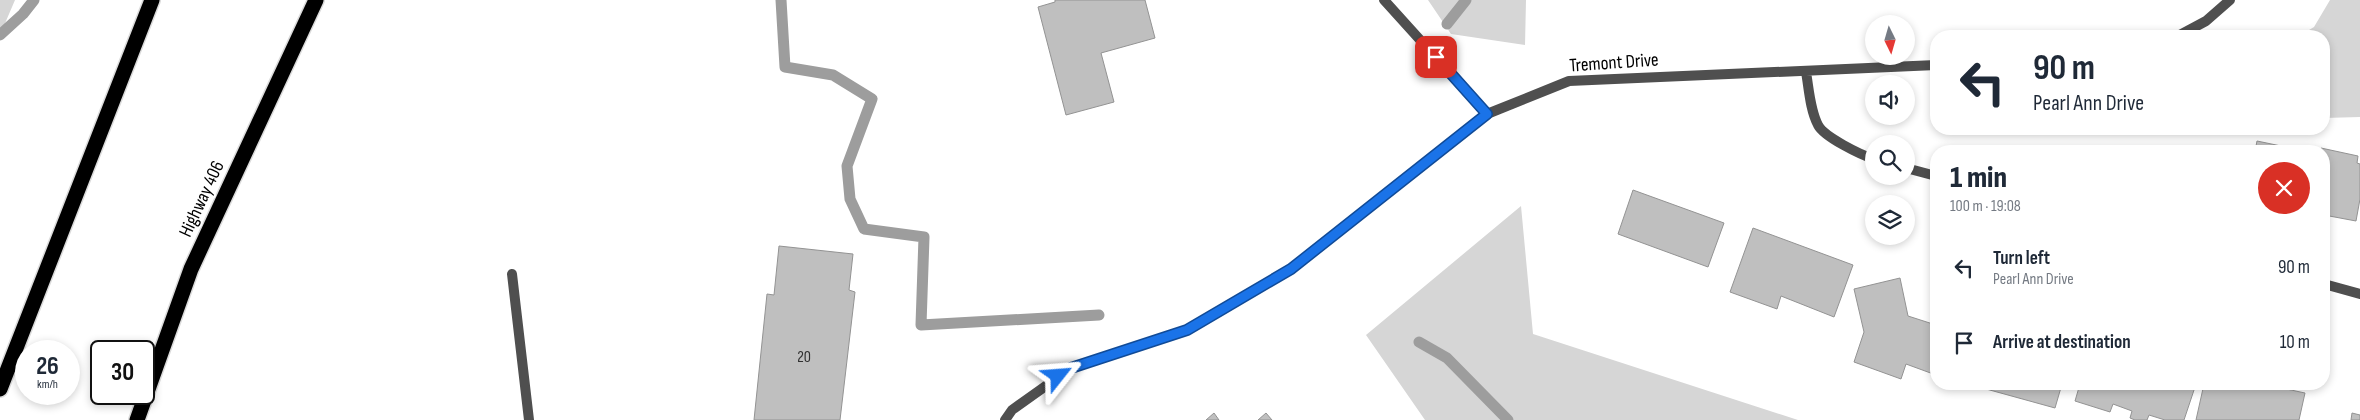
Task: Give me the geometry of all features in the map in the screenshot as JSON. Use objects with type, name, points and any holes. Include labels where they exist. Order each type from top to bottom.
[{"type":"highway","points":[[0,389],[152,0]]},
{"type":"highway","name":"Highway 406","points":[[137,420],[191,269],[316,0]]},
{"type":"street","points":[[1384,0],[1487,114]]},
{"type":"street","points":[[2189,30],[2206,21],[2230,0]]},
{"type":"street","name":"Tremont Drive","points":[[1005,420],[1012,410],[1071,368],[1187,330],[1291,269],[1487,114],[1569,81],[1930,65]]},
{"type":"street","points":[[1806,72],[1810,99],[1819,127],[1857,154],[1865,156]]},
{"type":"street","points":[[1915,170],[1930,174]]},
{"type":"street","points":[[512,274],[529,420]]},
{"type":"street","points":[[2330,286],[2360,294]]},
{"type":"shaded area","points":[[0,0],[15,0],[0,35]]},
{"type":"shaded area","points":[[1428,0],[1526,0],[1525,45],[1451,34]]},
{"type":"shaded area","points":[[2330,0],[2360,0],[2360,117],[2330,118],[2330,30],[2309,30],[2314,27]]},
{"type":"shaded area","points":[[1521,206],[1533,334],[1798,420],[1425,420],[1366,335]]},
{"type":"building","points":[[1055,0],[1145,0],[1155,38],[1101,53],[1114,102],[1066,115],[1038,7],[1055,2]]},
{"type":"building","points":[[2257,141],[2276,145],[2256,145]]},
{"type":"building","points":[[2330,150],[2358,156],[2357,163],[2360,164],[2360,199],[2356,221],[2330,216]]},
{"type":"building","points":[[1633,190],[1724,223],[1708,267],[1618,234]]},
{"type":"building","points":[[1753,228],[1853,265],[1834,317],[1781,296],[1777,309],[1730,292]]},
{"type":"building","points":[[779,246],[853,254],[849,290],[855,292],[840,420],[754,420],[767,294],[774,295]]},
{"type":"building","points":[[1900,278],[1908,316],[1930,323],[1930,373],[1906,364],[1901,379],[1854,362],[1864,332],[1854,289]]},
{"type":"building","points":[[1990,390],[2060,390],[2055,408]]},
{"type":"building","points":[[2078,390],[2194,390],[2184,420],[2165,420],[2149,415],[2147,420],[2135,420],[2130,418],[2132,411],[2113,404],[2110,412],[2075,401]]},
{"type":"building","points":[[2203,390],[2291,390],[2305,393],[2299,420],[2196,420]]},
{"type":"building","points":[[1214,413],[1219,420],[1206,420]]},
{"type":"building","points":[[1266,413],[1272,420],[1258,420]]},
{"type":"building","points":[[2352,413],[2360,415],[2360,420],[2351,420]]},
{"type":"waterway","points":[[0,35],[23,14],[34,0]]},
{"type":"waterway","points":[[781,0],[785,67],[833,75],[872,99],[847,166],[850,199],[864,229],[924,237],[921,325],[1099,315]]},
{"type":"waterway","points":[[1447,24],[1466,0]]},
{"type":"waterway","points":[[1419,342],[1447,358],[1508,420]]},
{"type":"route","points":[[1058,376],[1071,368],[1187,330],[1291,269],[1487,114],[1436,57]]}]
